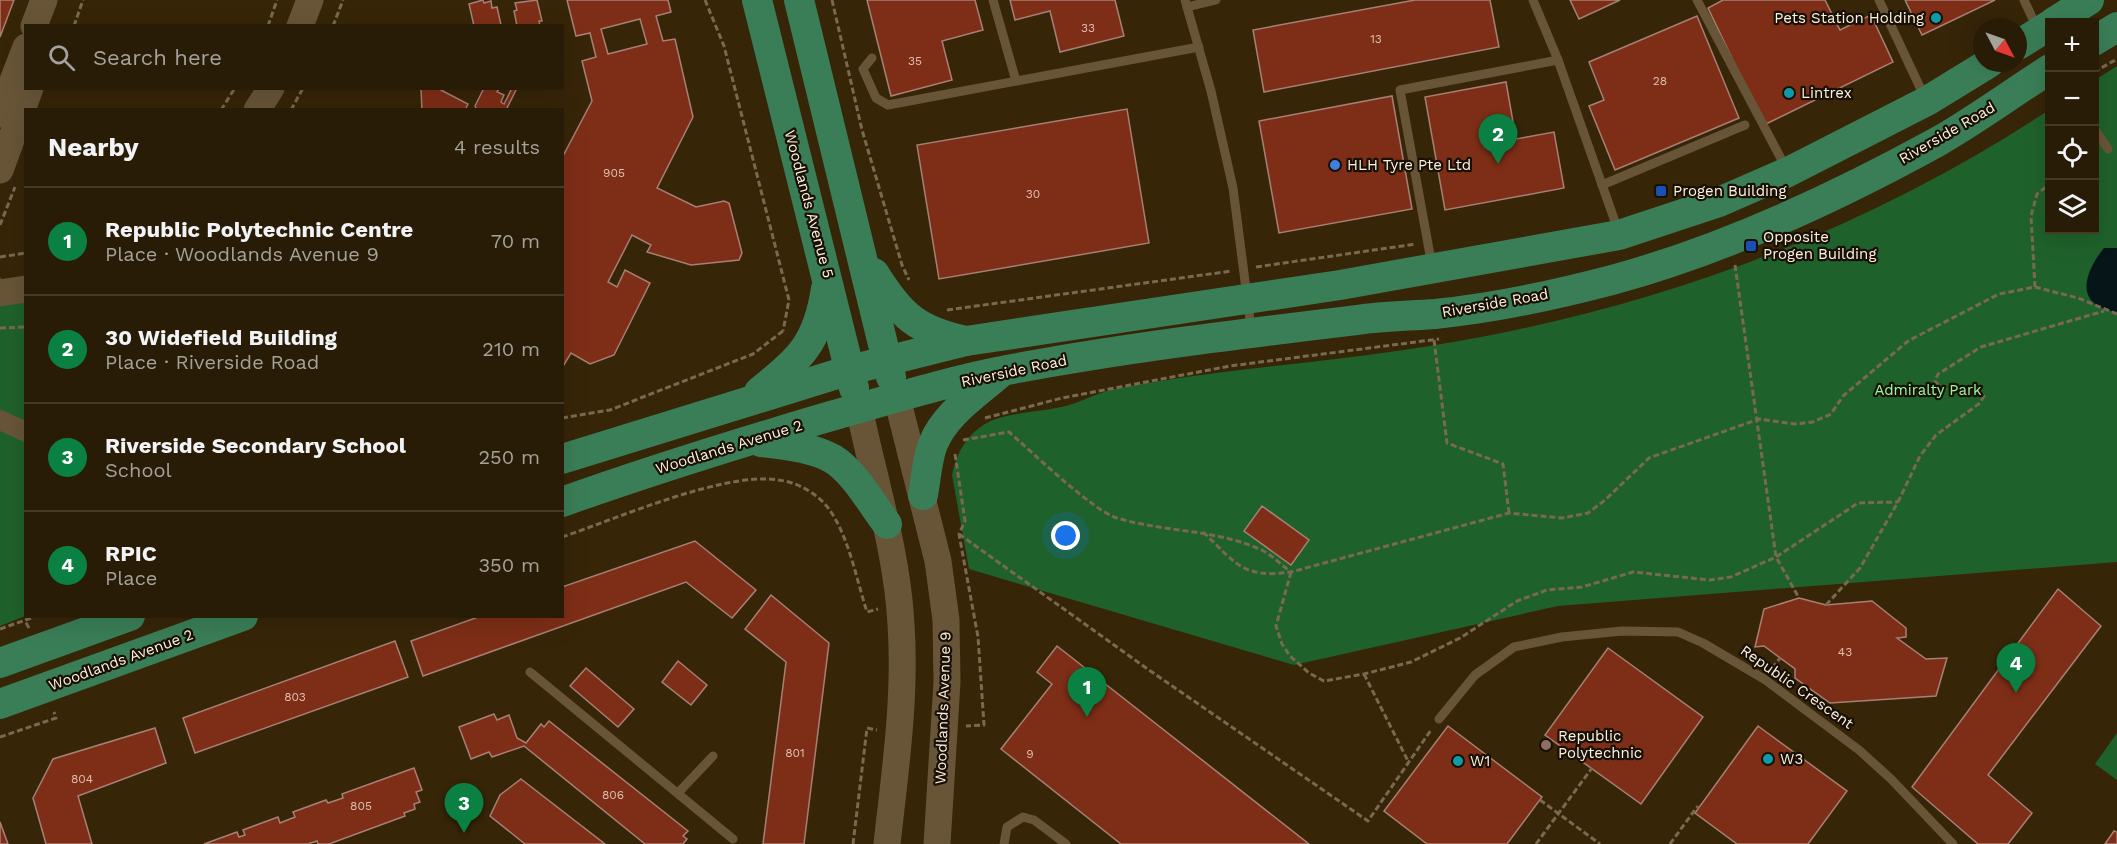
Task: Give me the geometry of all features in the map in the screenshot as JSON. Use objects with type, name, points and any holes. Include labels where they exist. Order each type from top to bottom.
[{"type":"main road","points":[[35,24],[44,0]]},
{"type":"main road","points":[[54,24],[63,0]]},
{"type":"main road","points":[[301,24],[310,0]]},
{"type":"main road","name":"Woodlands Avenue 5","points":[[757,0],[828,276],[859,408]]},
{"type":"main road","points":[[799,0],[897,398]]},
{"type":"main road","points":[[2040,31],[2089,0]]},
{"type":"main road","points":[[2099,38],[2117,27]]},
{"type":"main road","points":[[0,114],[24,52]]},
{"type":"main road","points":[[564,458],[850,370],[966,341],[1248,298],[1431,256],[1619,235],[1719,202],[1788,172],[1927,101],[1974,72]]},
{"type":"main road","name":"Riverside Road","points":[[897,398],[1002,371],[1100,354],[1358,319],[1438,314],[1610,281],[1679,258],[1789,216],[1918,152],[2045,72]]},
{"type":"main road","points":[[25,108],[30,90]]},
{"type":"main road","points":[[257,108],[270,90]]},
{"type":"main road","points":[[9,175],[24,113]]},
{"type":"main road","points":[[859,250],[893,304],[938,335],[966,341]]},
{"type":"main road","points":[[747,402],[792,365],[808,346],[821,320],[828,276]]},
{"type":"main road","points":[[922,495],[932,446],[938,432],[952,414],[1002,371]]},
{"type":"main road","name":"Woodlands Avenue 2","points":[[564,501],[640,474],[897,398]]},
{"type":"main road","name":"Woodlands Avenue 9","points":[[897,398],[938,561],[946,621],[947,682],[937,844]]},
{"type":"main road","points":[[859,408],[886,524],[902,623],[902,680],[887,844]]},
{"type":"main road","points":[[750,440],[805,448],[834,460],[855,481],[886,524]]},
{"type":"main road","points":[[0,663],[92,624],[120,618]]},
{"type":"main road","name":"Woodlands Avenue 2","points":[[0,705],[238,618]]},
{"type":"street","points":[[0,420],[24,431]]},
{"type":"lane","points":[[993,0],[1016,81]]},
{"type":"lane","points":[[1216,0],[1186,3],[1233,188],[1251,333]]},
{"type":"lane","points":[[1533,0],[1558,60],[1619,235]]},
{"type":"lane","points":[[1696,0],[1788,172]]},
{"type":"lane","points":[[1879,0],[1927,101]]},
{"type":"lane","points":[[2024,0],[2040,31]]},
{"type":"lane","points":[[872,58],[863,69],[876,98],[888,105],[1198,47]]},
{"type":"lane","points":[[1431,256],[1400,90],[1558,60]]},
{"type":"lane","points":[[1602,185],[1745,125]]},
{"type":"lane","points":[[2099,136],[2108,149]]},
{"type":"lane","name":"Republic Crescent","points":[[1439,719],[1475,675],[1514,647],[1562,637],[1622,631],[1677,632],[1702,643],[1764,679],[1859,750],[1892,779],[1953,844]]},
{"type":"lane","points":[[530,672],[733,839]]},
{"type":"lane","points":[[678,793],[713,756]]},
{"type":"lane","points":[[1004,844],[1007,827],[1014,820],[1023,817],[1034,820],[1066,844]]},
{"type":"path","points":[[75,24],[83,0]]},
{"type":"path","points":[[269,24],[277,0]]},
{"type":"path","points":[[334,24],[343,0]]},
{"type":"path","points":[[564,418],[610,410],[753,354],[783,331],[789,300],[723,46],[705,0]]},
{"type":"path","points":[[832,0],[862,130],[902,265],[911,284]]},
{"type":"path","points":[[2099,69],[2117,59]]},
{"type":"path","points":[[222,108],[235,90]]},
{"type":"path","points":[[292,108],[302,90]]},
{"type":"path","points":[[0,225],[9,175]]},
{"type":"path","points":[[2035,287],[2031,216],[2037,194],[2045,187]]},
{"type":"path","points":[[0,257],[24,253]]},
{"type":"path","points":[[943,309],[1244,269],[1431,256]]},
{"type":"path","points":[[1735,265],[1759,418],[1776,557],[1798,598]]},
{"type":"path","points":[[1203,532],[1240,567],[1266,576],[1291,572],[1509,513],[1562,518],[1588,513],[1649,458],[1759,418],[1795,424],[1813,422],[1831,414],[1843,396],[1908,341],[1999,294],[2035,287],[2078,298],[2117,314]]},
{"type":"path","points":[[1826,604],[1860,567],[1898,502],[1920,456],[1936,435],[1975,408],[1984,396],[1975,388],[1946,389],[1939,387],[1935,381],[1938,374],[1981,346],[2105,311]]},
{"type":"path","points":[[0,328],[24,327]]},
{"type":"path","points":[[1434,340],[1447,443],[1503,464],[1509,513]]},
{"type":"path","points":[[966,726],[984,725],[978,637],[959,534],[965,521],[955,454],[960,440],[1009,432],[1086,498],[1114,518],[1203,532],[1259,548],[1291,572]]},
{"type":"path","points":[[564,536],[698,491],[739,480],[778,480],[808,490],[828,508],[844,539],[867,612]]},
{"type":"path","points":[[1291,572],[1276,626],[1282,644],[1290,656],[1309,673],[1324,681],[1365,674],[1411,662],[1460,638],[1517,601],[1546,590],[1582,587],[1633,572],[1710,580],[1731,577],[1776,557],[1858,503],[1898,502]]},
{"type":"path","points":[[959,534],[1149,670],[1368,821],[1439,719]]},
{"type":"path","points":[[25,621],[28,618]]},
{"type":"path","points":[[0,629],[32,618]]},
{"type":"path","points":[[25,621],[29,628]]},
{"type":"path","points":[[1365,674],[1408,761]]},
{"type":"path","points":[[0,737],[56,718],[54,712]]},
{"type":"path","points":[[853,844],[867,728]]},
{"type":"path","points":[[1536,844],[1592,768]]},
{"type":"path","points":[[1540,800],[1600,844]]},
{"type":"path","points":[[1670,844],[1699,808]]},
{"type":"green space","name":"Admiralty Park","points":[[2117,66],[2117,562],[1558,606],[1294,665],[969,569],[952,475],[957,458],[971,435],[985,424],[1002,417],[1060,407],[1112,389],[1154,382],[1397,351],[1484,337],[1569,318],[1654,295],[1736,267],[1818,235],[1897,198],[1974,156],[2045,112],[2045,234],[2099,234],[2099,77]]},
{"type":"green space","points":[[0,277],[24,301],[24,616],[0,626]]},
{"type":"green space","points":[[2117,733],[2117,780],[2095,764]]},
{"type":"shaded area","points":[[2104,248],[2117,248],[2117,312],[2103,309],[2094,303],[2088,296],[2086,288],[2091,268]]},
{"type":"building","points":[[0,0],[14,0],[0,37]]},
{"type":"building","points":[[483,0],[484,3],[491,1],[492,8],[497,7],[501,24],[474,24],[469,4]]},
{"type":"building","points":[[537,0],[542,21],[539,21],[540,24],[517,24],[515,3]]},
{"type":"building","points":[[567,0],[668,0],[671,12],[656,16],[663,41],[675,39],[693,117],[657,188],[696,207],[724,201],[729,203],[742,253],[739,260],[691,265],[647,252],[651,245],[632,235],[608,282],[617,287],[625,270],[650,283],[614,355],[590,364],[571,353],[564,365],[564,154],[592,101],[582,61],[596,57],[590,33],[576,36]],"holes":[[[640,19],[647,44],[608,54],[601,29]]]},
{"type":"building","points":[[867,0],[975,0],[983,30],[942,41],[952,80],[891,96]]},
{"type":"building","points":[[1010,0],[1115,0],[1124,36],[1060,52],[1050,11],[1015,20]]},
{"type":"building","points":[[1415,0],[1490,0],[1499,47],[1264,92],[1253,30]]},
{"type":"building","points":[[1570,0],[1620,0],[1579,19]]},
{"type":"building","name":"Lintrex","points":[[1723,0],[1825,0],[1840,30],[1871,15],[1893,62],[1764,125],[1708,8]]},
{"type":"building","name":"Pets Station Holding","points":[[1905,0],[1995,0],[1922,35]]},
{"type":"building","points":[[1697,16],[1739,118],[1615,170],[1589,106],[1604,100],[1589,62]]},
{"type":"building","points":[[1506,82],[1516,139],[1554,132],[1564,188],[1445,210],[1425,97]]},
{"type":"building","points":[[421,90],[441,90],[468,104],[466,108],[422,108]]},
{"type":"building","points":[[483,90],[498,90],[497,92],[504,95],[501,102],[504,104],[511,90],[516,90],[507,108],[476,108]]},
{"type":"building","name":"HLH Tyre Pte Ltd","points":[[1392,96],[1412,209],[1279,233],[1259,121]]},
{"type":"building","points":[[1127,109],[1149,243],[939,279],[917,145]]},
{"type":"building","points":[[1262,506],[1309,540],[1291,565],[1244,531]]},
{"type":"building","points":[[695,541],[756,590],[732,618],[686,582],[423,676],[411,641],[475,618],[564,618],[564,586]]},
{"type":"building","points":[[2058,589],[2101,626],[1988,775],[2032,813],[2008,844],[1978,844],[1912,787]]},
{"type":"building","points":[[771,595],[829,643],[804,844],[763,844],[786,662],[745,629]]},
{"type":"building","points":[[1799,598],[1826,605],[1872,601],[1906,628],[1906,637],[1897,638],[1926,659],[1947,658],[1936,696],[1830,703],[1795,678],[1795,669],[1764,646],[1755,647],[1764,609]]},
{"type":"building","points":[[395,641],[408,677],[195,753],[183,718]]},
{"type":"building","points":[[1057,646],[1309,844],[1121,844],[1001,749],[1052,684],[1037,672]]},
{"type":"building","points":[[1608,648],[1703,717],[1641,804],[1545,735]]},
{"type":"building","points":[[678,661],[707,685],[691,705],[662,682]]},
{"type":"building","points":[[586,668],[634,709],[618,727],[570,686]]},
{"type":"building","points":[[494,714],[497,720],[509,715],[517,738],[526,743],[541,724],[544,727],[549,721],[688,831],[683,836],[687,839],[683,844],[645,844],[524,746],[492,757],[489,752],[471,759],[459,727]]},
{"type":"building","name":"W1","points":[[1448,726],[1542,797],[1507,844],[1427,844],[1384,811]]},
{"type":"building","name":"W3","points":[[1758,726],[1847,791],[1808,844],[1737,844],[1695,813]]},
{"type":"building","points":[[155,728],[166,763],[78,796],[92,844],[46,844],[33,798],[53,759]]},
{"type":"building","points":[[414,768],[422,790],[416,792],[420,802],[414,804],[415,809],[404,813],[405,816],[329,844],[318,844],[317,841],[308,844],[204,844],[237,832],[239,837],[245,835],[243,830],[278,817],[280,823],[295,817],[293,812],[326,800],[328,803],[343,798],[342,794]]},
{"type":"building","points":[[521,779],[605,844],[525,844],[490,816],[500,795]]},
{"type":"building","points":[[0,822],[8,844],[0,844]]},
{"type":"building","points":[[2114,831],[2117,832],[2117,844],[2105,844]]},
{"type":"place","name":"Pets Station Holding","points":[[1936,18]]},
{"type":"place","name":"Lintrex","points":[[1789,93]]},
{"type":"place","name":"30 Widefield Building","points":[[1498,164]]},
{"type":"place","name":"HLH Tyre Pte Ltd","points":[[1335,165]]},
{"type":"place","name":"Progen Building","points":[[1661,191]]},
{"type":"place","name":"Opposite Progen Building","points":[[1751,246]]},
{"type":"place","name":"RPIC","points":[[2016,693]]},
{"type":"place","name":"Republic Polytechnic Centre","points":[[1087,717]]},
{"type":"place","name":"Republic Polytechnic","points":[[1546,745]]},
{"type":"place","name":"W3","points":[[1768,759]]},
{"type":"place","name":"W1","points":[[1458,761]]},
{"type":"place","name":"Riverside Secondary School","points":[[464,833]]}]
